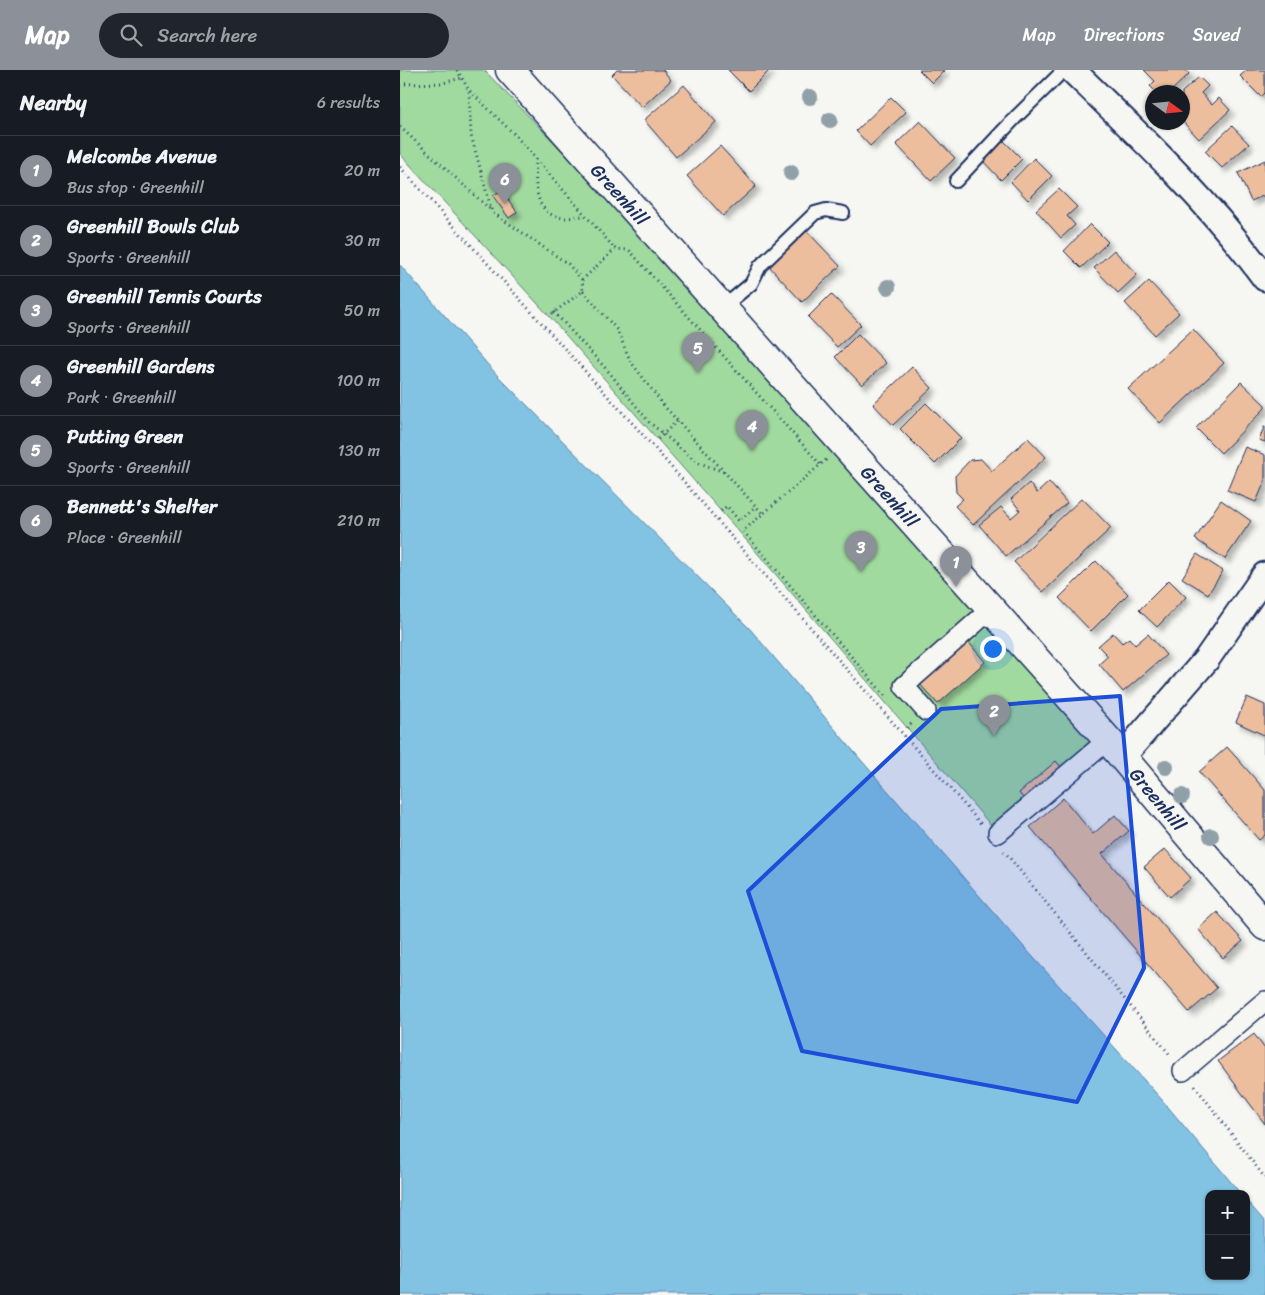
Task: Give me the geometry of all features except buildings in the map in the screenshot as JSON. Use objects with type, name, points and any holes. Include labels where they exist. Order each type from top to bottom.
[{"type":"main road","name":"Greenhill","points":[[510,70],[1115,748],[1265,926]]},
{"type":"street","points":[[1072,70],[1177,173],[1221,221],[1265,278]]},
{"type":"street","points":[[994,835],[1115,748],[1206,660],[1265,576]]},
{"type":"street","points":[[926,711],[904,686],[991,609]]},
{"type":"street","points":[[1183,1071],[1265,1001]]},
{"type":"lane","points":[[956,181],[1016,117],[1064,70]]},
{"type":"lane","points":[[722,308],[751,284],[760,266],[815,213],[826,210],[843,213]]},
{"type":"path","points":[[457,70],[470,90],[515,135],[615,250]]},
{"type":"path","points":[[400,84],[443,83],[461,78]]},
{"type":"path","points":[[470,90],[471,135],[492,212]]},
{"type":"path","points":[[400,127],[492,212],[568,264],[582,280],[583,291],[617,330],[631,362],[665,407],[762,513]]},
{"type":"path","points":[[536,159],[535,182],[538,202],[550,214],[565,218],[586,216]]},
{"type":"path","points":[[400,167],[652,444],[994,835],[1183,1071],[1265,1178]]},
{"type":"path","points":[[582,280],[615,250],[629,250],[820,464],[743,530],[890,701]]},
{"type":"path","points":[[549,316],[583,291]]},
{"type":"path","points":[[554,312],[608,371],[649,422],[697,462],[724,472]]},
{"type":"path","points":[[658,439],[677,421]]},
{"type":"path","points":[[722,511],[727,506],[739,521],[756,506]]},
{"type":"highlighted area","points":[[1120,696],[1144,968],[1077,1102],[802,1051],[748,891],[941,709]]},
{"type":"green space","points":[[400,70],[484,70],[659,251],[1093,741],[994,829],[741,534],[549,316],[400,154]]},
{"type":"water","points":[[400,265],[497,375],[750,629],[861,760],[1024,947],[1163,1101],[1238,1190],[1205,1190],[1205,1280],[1250,1280],[1250,1205],[1265,1222],[1265,1295],[400,1295]]},
{"type":"place","name":"Bennett's Shelter","points":[[505,204]]},
{"type":"place","name":"Putting Green","points":[[698,373]]},
{"type":"place","name":"Greenhill Gardens","points":[[752,451]]},
{"type":"place","name":"Greenhill Tennis Courts","points":[[861,572]]},
{"type":"place","name":"Melcombe Avenue","points":[[956,587]]},
{"type":"place","name":"Greenhill Bowls Club","points":[[994,736]]}]
